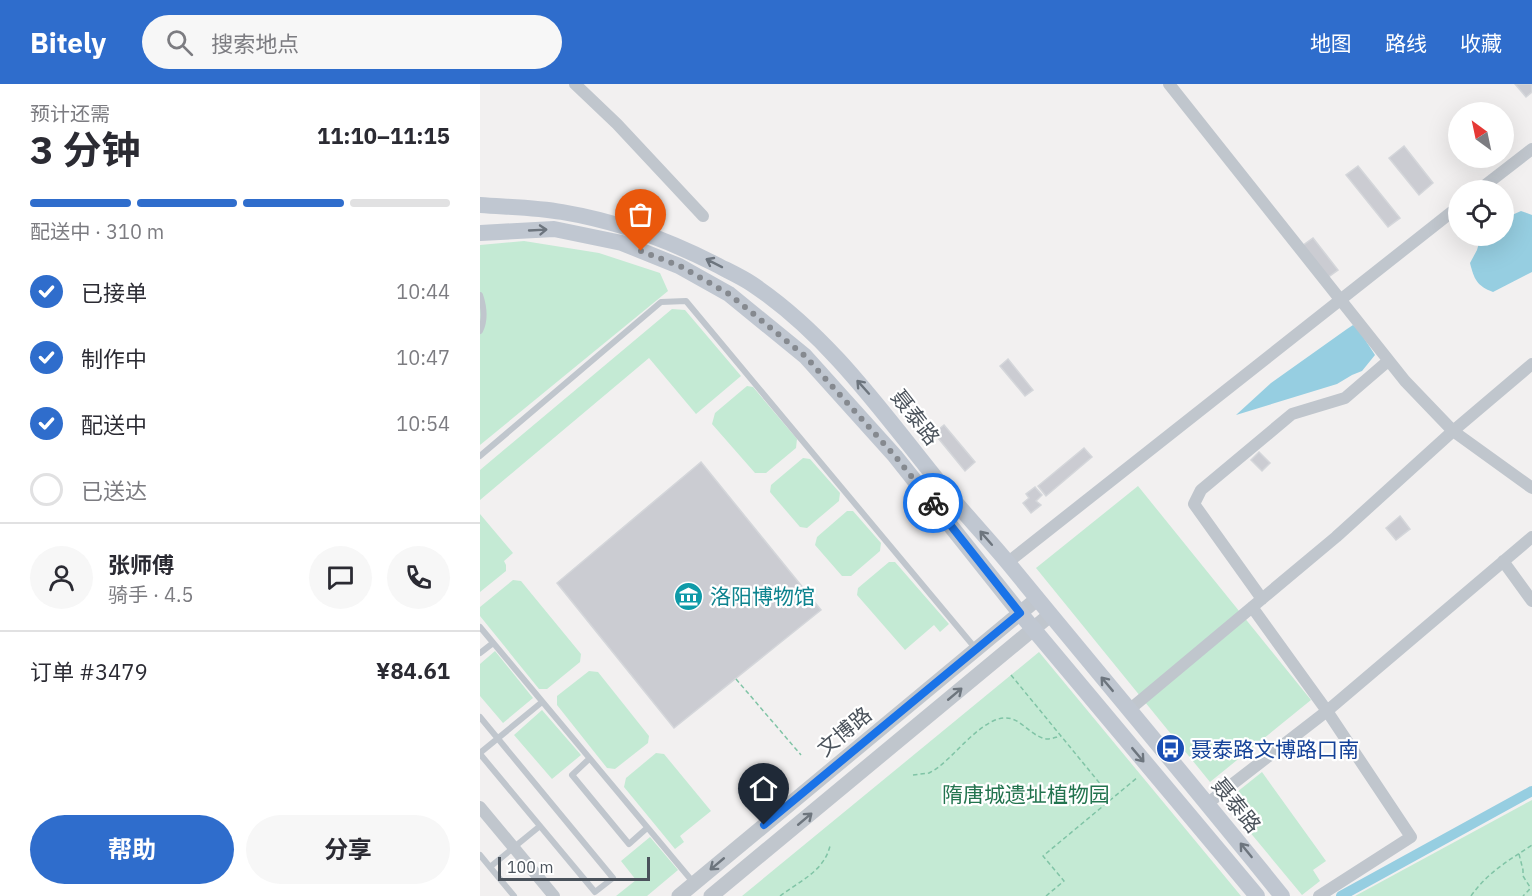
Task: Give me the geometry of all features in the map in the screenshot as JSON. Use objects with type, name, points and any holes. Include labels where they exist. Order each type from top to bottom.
[{"type":"main road","name":"聂泰路","points":[[480,205],[563,212],[624,226],[683,248],[751,284],[794,315],[871,396],[952,498],[1208,803],[1282,896]]},
{"type":"main road","name":"聂泰路","points":[[480,233],[554,229],[622,243],[680,266],[729,294],[805,356],[895,456],[1033,629],[1257,896]]},
{"type":"street","points":[[575,84],[617,124],[703,216]]},
{"type":"street","points":[[1169,84],[1405,381],[1453,431],[1532,488]]},
{"type":"street","points":[[1492,180],[1532,148]]},
{"type":"street","points":[[1008,562],[1448,215]]},
{"type":"street","points":[[1319,896],[1411,837],[1194,504],[1200,490],[1292,414],[1345,398],[1388,361]]},
{"type":"street","points":[[1129,710],[1336,537],[1453,431],[1532,364]]},
{"type":"street","points":[[1208,803],[1327,711],[1532,537]]},
{"type":"street","points":[[1503,561],[1532,601]]},
{"type":"street","name":"文博路","points":[[679,896],[1037,599]]},
{"type":"street","name":"文博路","points":[[711,896],[1050,615]]},
{"type":"street","points":[[480,807],[554,896]]},
{"type":"lane","points":[[480,295],[484,320],[480,331]]},
{"type":"lane","points":[[480,456],[661,302],[686,301],[976,649]]},
{"type":"lane","points":[[480,627],[694,884]]},
{"type":"lane","points":[[480,653],[493,643]]},
{"type":"lane","points":[[480,717],[497,738],[613,878],[595,892],[480,753],[497,738],[543,702]]},
{"type":"lane","points":[[590,759],[572,775],[629,844],[647,828]]},
{"type":"lane","points":[[490,867],[540,826]]},
{"type":"lane","points":[[480,855],[514,896]]},
{"type":"path","points":[[1011,675],[1112,799]]},
{"type":"path","points":[[736,679],[801,755]]},
{"type":"path","points":[[913,775],[929,773],[936,769],[981,729],[1002,718],[1022,723],[1045,739],[1061,736]]},
{"type":"path","points":[[1046,896],[1064,881],[1043,856],[1150,768]]},
{"type":"path","points":[[1471,896],[1491,873],[1532,845]]},
{"type":"path","points":[[780,896],[820,867],[830,846]]},
{"type":"path","points":[[1519,853],[1523,876],[1530,887],[1522,896]]},
{"type":"green space","points":[[524,241],[599,253],[660,273],[668,291],[480,445],[480,245]]},
{"type":"green space","points":[[672,309],[685,310],[741,376],[696,414],[649,358],[480,500],[480,470]]},
{"type":"green space","points":[[747,386],[753,387],[797,439],[796,448],[766,473],[755,473],[712,424],[715,413]]},
{"type":"green space","points":[[803,458],[810,459],[840,493],[839,501],[807,528],[800,527],[770,492],[771,485]]},
{"type":"green space","points":[[1138,486],[1311,700],[1210,782],[1036,568]]},
{"type":"green space","points":[[847,511],[853,511],[881,543],[880,551],[851,576],[842,576],[815,545],[817,537]]},
{"type":"green space","points":[[480,514],[513,553],[504,561],[506,571],[480,592]]},
{"type":"green space","points":[[889,562],[895,562],[949,624],[940,632],[934,625],[905,650],[857,595],[858,588]]},
{"type":"green space","points":[[513,580],[521,581],[581,654],[580,662],[547,689],[539,689],[480,616],[480,607]]},
{"type":"green space","points":[[495,651],[533,698],[503,723],[480,696],[480,664]]},
{"type":"green space","name":"隋唐城遗址植物园","points":[[1039,652],[1241,896],[742,896],[1011,675]]},
{"type":"green space","points":[[589,671],[598,672],[649,736],[648,743],[615,769],[607,768],[557,705],[557,696]]},
{"type":"green space","points":[[542,710],[581,755],[552,779],[514,735]]},
{"type":"green space","points":[[656,753],[664,754],[711,811],[680,836],[684,842],[675,849],[624,787],[626,778]]},
{"type":"green space","points":[[1262,772],[1326,861],[1313,870],[1320,881],[1302,895],[1229,807],[1232,796]]},
{"type":"green space","points":[[1532,800],[1532,896],[1355,896]]},
{"type":"green space","points":[[650,837],[678,870],[647,896],[616,896],[636,880],[621,861]]},
{"type":"water","points":[[1521,211],[1532,215],[1532,272],[1493,292],[1477,281],[1470,263],[1478,246],[1514,246],[1514,214]]},
{"type":"water","points":[[1353,325],[1375,355],[1362,371],[1337,384],[1236,415],[1271,383]]},
{"type":"building","points":[[1515,84],[1532,84],[1532,92],[1526,97]]},
{"type":"building","points":[[1404,146],[1433,183],[1419,195],[1389,158]]},
{"type":"building","points":[[1358,166],[1400,218],[1388,227],[1346,175]]},
{"type":"building","points":[[1313,238],[1338,270],[1327,278],[1302,246]]},
{"type":"building","points":[[1008,359],[1033,390],[1025,396],[1000,366]]},
{"type":"building","points":[[944,425],[975,462],[965,471],[934,433]]},
{"type":"building","points":[[1084,448],[1092,457],[1046,496],[1038,486]]},
{"type":"building","points":[[1259,452],[1270,463],[1262,471],[1251,460]]},
{"type":"building","name":"洛阳博物馆","points":[[701,462],[821,610],[674,728],[557,583]]},
{"type":"building","points":[[1035,487],[1042,495],[1036,501],[1041,505],[1031,513],[1023,503],[1029,498],[1026,494]]},
{"type":"building","points":[[1400,516],[1410,529],[1396,540],[1386,528]]},
{"type":"waterway","points":[[1341,896],[1532,791]]},
{"type":"way so far","points":[[641,251],[680,266],[729,294],[805,356],[895,456],[933,503]]},
{"type":"place","name":"洛阳博物馆","points":[[689,596]]},
{"type":"place","name":"聂泰路文博路口南","points":[[1170,749]]},
{"type":"route","points":[[764,825],[1020,613],[933,503]]}]
